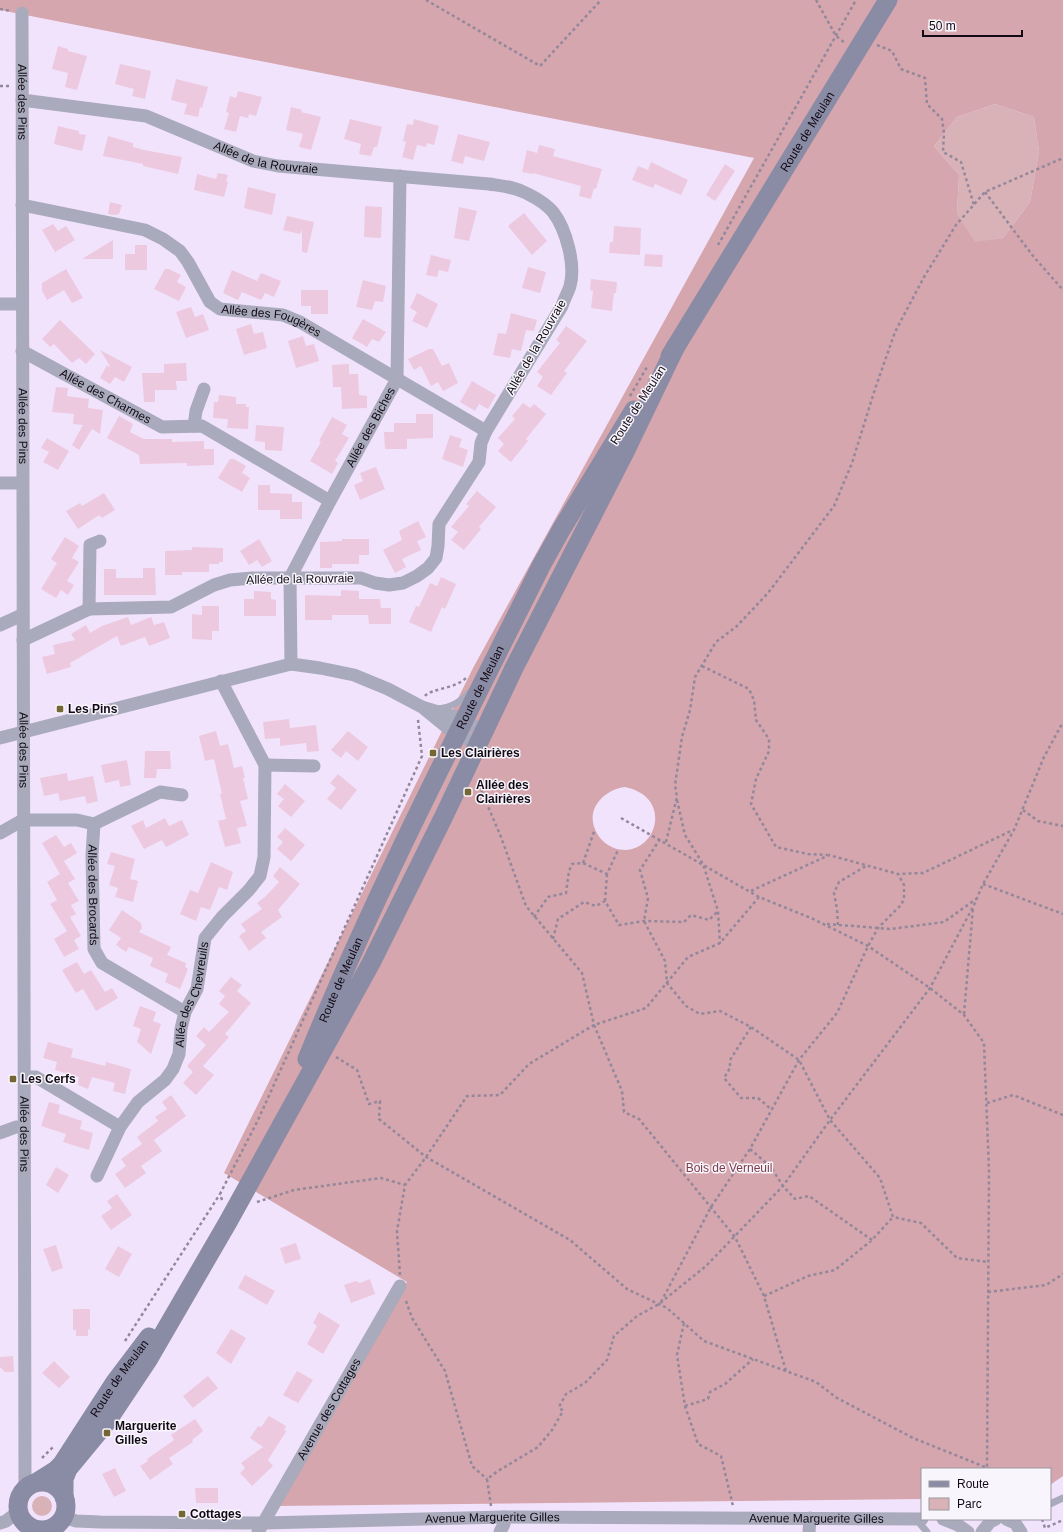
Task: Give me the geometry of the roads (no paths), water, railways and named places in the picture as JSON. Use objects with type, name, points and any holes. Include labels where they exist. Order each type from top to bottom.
[{"type":"main road","name":"Route de Meulan","points":[[275,1134],[356,942],[503,642],[560,530],[618,434],[676,346],[888,0]]},
{"type":"main road","name":"Route de Meulan","points":[[64,1497],[64,1479],[68,1469],[103,1428],[119,1406],[148,1360],[235,1209],[389,928],[514,668],[621,459],[676,346]]},
{"type":"main road","name":"Route de Meulan","points":[[32,1484],[56,1470],[65,1461],[115,1382],[199,1270]]},
{"type":"main road","points":[[46,1482],[52,1484],[59,1489],[64,1497],[66,1509],[58,1524],[44,1531],[30,1528],[19,1520],[19,1499],[21,1494],[32,1484],[46,1482]]},
{"type":"street","name":"Allée des Pins","points":[[22,13],[22,615],[25,1481],[32,1484]]},
{"type":"street","name":"Allée de la Rouvraie","points":[[22,100],[146,116],[253,161],[278,166],[511,187],[527,193],[540,201],[552,212],[561,225],[568,243],[571,260],[570,285],[562,306],[486,431],[481,443],[479,462],[439,524],[436,558],[428,568],[417,576],[403,583],[389,585],[374,583],[361,578],[230,580],[214,585],[171,608],[89,608],[23,640]]},
{"type":"street","name":"Allée des Biches","points":[[291,664],[290,578],[330,501],[397,379],[400,176]]},
{"type":"street","name":"Allée des Fougères","points":[[22,205],[145,230],[163,239],[180,251],[188,262],[210,302],[220,309],[284,315],[300,322],[486,431]]},
{"type":"street","points":[[0,304],[22,304]]},
{"type":"street","name":"Allée des Charmes","points":[[22,351],[162,427],[202,426],[330,501]]},
{"type":"street","points":[[194,426],[196,411],[204,389]]},
{"type":"street","points":[[0,483],[22,483]]},
{"type":"street","points":[[89,608],[90,545],[100,541]]},
{"type":"street","points":[[0,625],[22,615]]},
{"type":"street","points":[[0,738],[291,664],[354,675],[388,689],[426,708],[446,713],[461,727],[481,738]]},
{"type":"street","name":"Allée des Chevreuils","points":[[97,1176],[120,1126],[138,1102],[165,1080],[173,1069],[179,1054],[185,1012],[197,989],[205,938],[222,917],[248,891],[260,876],[264,857],[265,765],[221,681]]},
{"type":"street","points":[[265,765],[314,766]]},
{"type":"street","points":[[0,833],[23,820],[77,820],[94,824],[160,792],[182,795]]},
{"type":"street","name":"Allée des Brocards","points":[[94,824],[92,855],[94,949],[102,964],[185,1012]]},
{"type":"street","points":[[24,1077],[36,1077],[120,1126]]},
{"type":"street","points":[[0,1133],[16,1127],[24,1127]]},
{"type":"street","name":"Avenue des Cottages","points":[[261,1527],[400,1286]]},
{"type":"street","name":"Avenue Marguerite Gilles","points":[[63,1517],[76,1521],[261,1527],[499,1517],[919,1519]]},
{"type":"street","points":[[499,1517],[504,1524],[500,1532]]},
{"type":"street","points":[[809,1532],[810,1518]]},
{"type":"street","points":[[0,1523],[19,1520]]},
{"type":"street","points":[[946,1520],[958,1525],[968,1532]]},
{"type":"street","points":[[982,1532],[990,1522],[994,1520]]},
{"type":"lane","points":[[426,708],[449,707],[464,699],[503,642]]},
{"type":"lane","points":[[1051,1504],[1063,1498]]},
{"type":"lane","points":[[919,1519],[928,1532]]},
{"type":"place","name":"Les Pins","points":[[60,709]]},
{"type":"place","name":"Les Clairières","points":[[433,753]]},
{"type":"place","name":"Allée des Clairières","points":[[468,792]]},
{"type":"place","name":"Les Cerfs","points":[[13,1079]]},
{"type":"place","name":"Marguerite Gilles","points":[[107,1433]]},
{"type":"place","name":"Cottages","points":[[182,1514]]},
{"type":"park label","name":"Bois de Verneuil","points":[[729,1168]]}]
